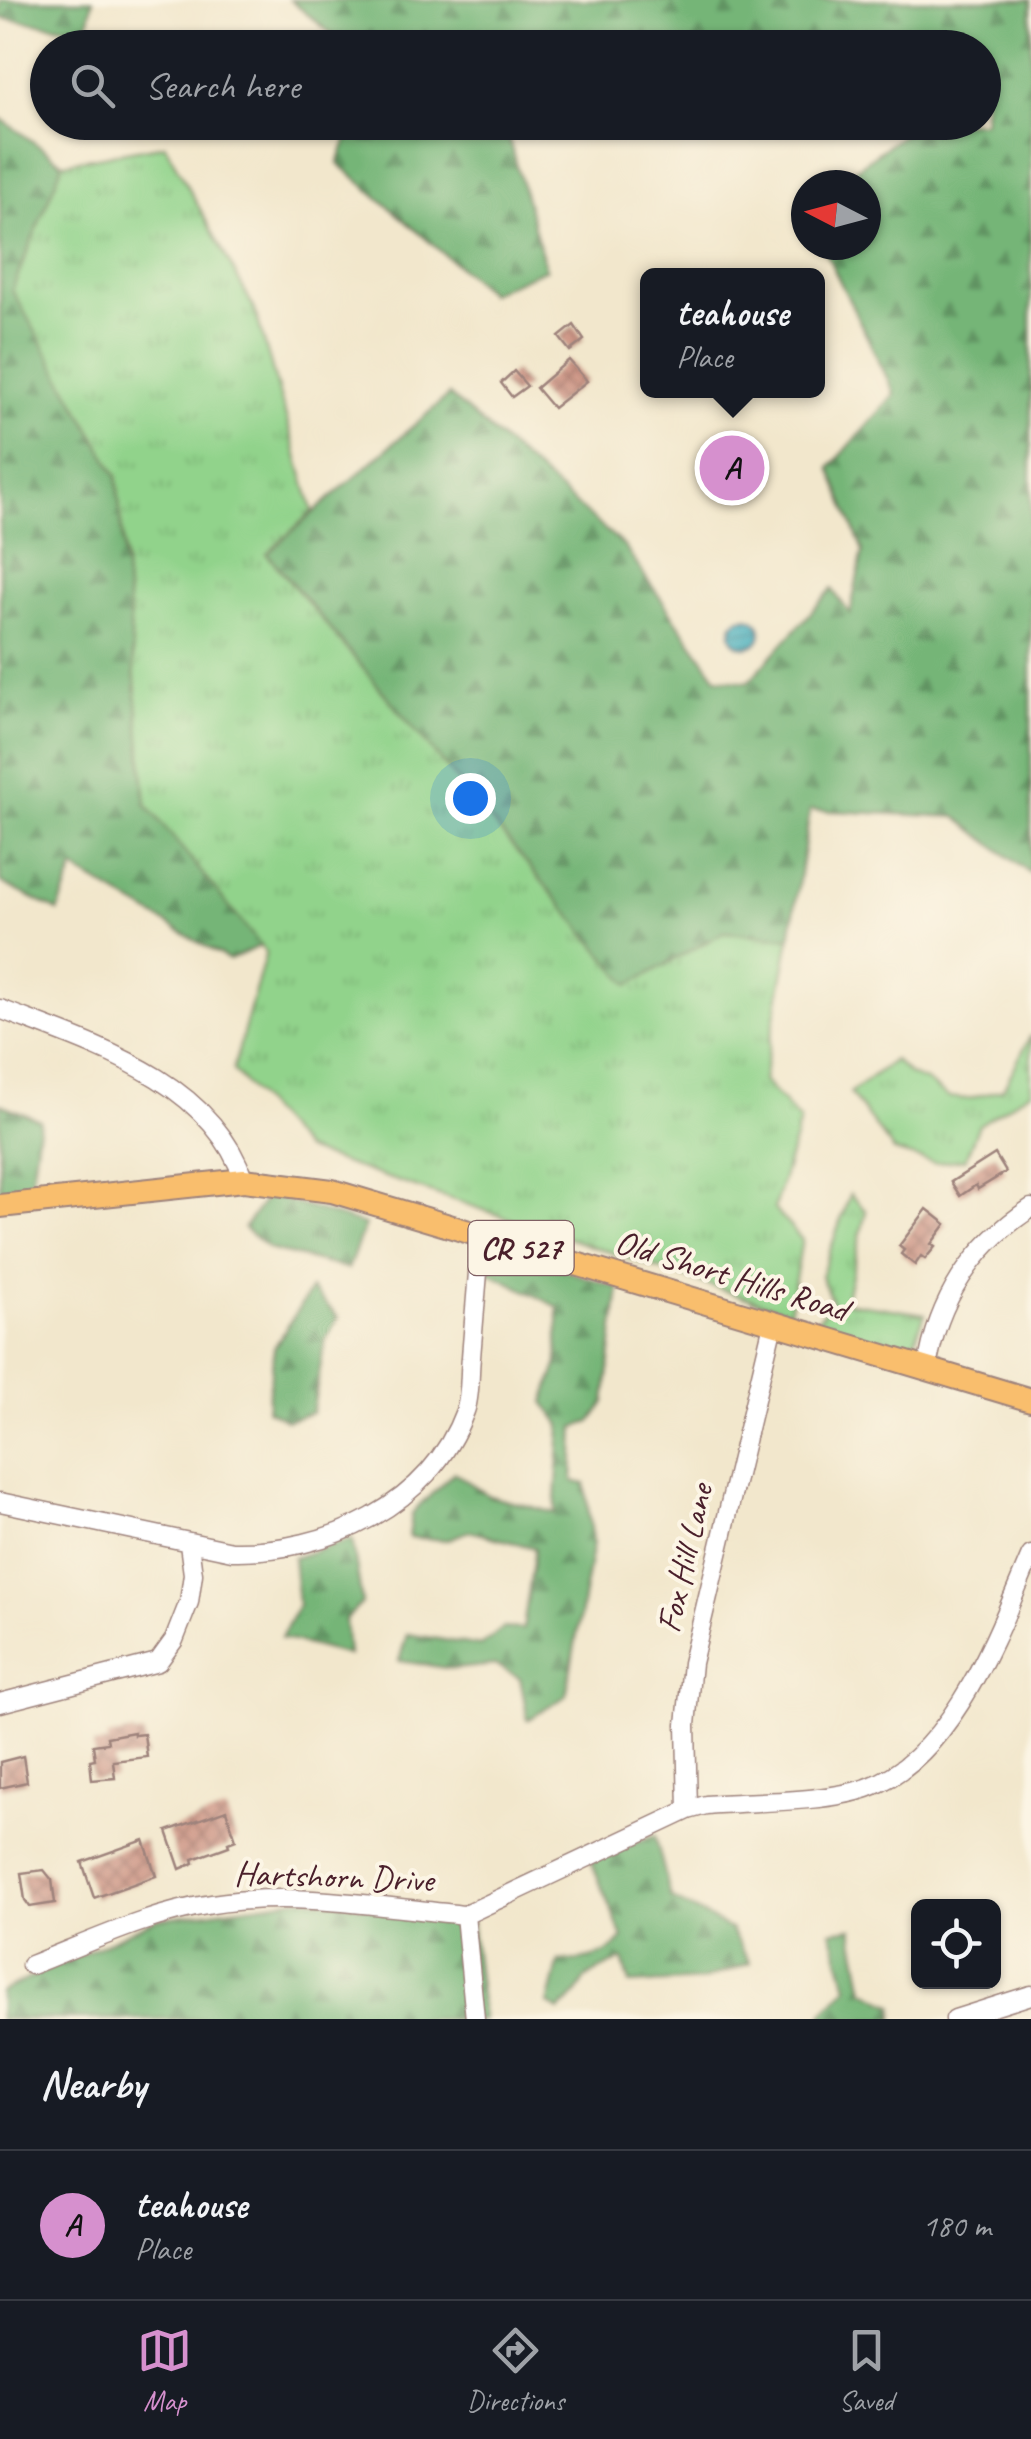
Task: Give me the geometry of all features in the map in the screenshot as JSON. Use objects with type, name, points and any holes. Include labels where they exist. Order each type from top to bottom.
[{"type":"main road","name":"Old Short Hills Road","points":[[0,1206],[244,1180],[332,1191],[1031,1400]]},
{"type":"street","points":[[0,1009],[118,1056],[162,1082],[221,1132],[236,1156],[244,1180]]},
{"type":"street","points":[[927,1369],[936,1328],[960,1277],[997,1233],[1031,1208]]},
{"type":"street","points":[[0,1502],[189,1544],[256,1552],[305,1545],[362,1523],[411,1488],[443,1450],[466,1408],[481,1236]]},
{"type":"street","name":"Fox Hill Lane","points":[[688,1810],[686,1726],[692,1664],[772,1324]]},
{"type":"street","points":[[0,1704],[158,1662],[174,1640],[190,1602],[189,1544]]},
{"type":"street","points":[[476,2019],[464,1914],[688,1810],[868,1788],[901,1769],[929,1746],[960,1700],[991,1647],[1031,1554]]},
{"type":"street","name":"Hartshorn Drive","points":[[31,1965],[150,1919],[212,1904],[278,1900],[464,1914]]},
{"type":"street","points":[[955,2019],[1031,1995]]},
{"type":"green space","points":[[0,0],[93,0],[87,30],[0,18]]},
{"type":"green space","points":[[290,0],[1031,0],[1031,874],[956,817],[810,810],[790,938],[724,932],[629,986],[267,553],[449,395],[623,545],[717,678],[748,682],[832,589],[850,614],[863,551],[830,468],[895,394],[829,260],[881,260],[881,170],[854,170],[895,140],[1001,140],[1001,30],[327,30]]},
{"type":"green space","points":[[0,118],[63,163],[13,291],[117,476],[146,803],[262,945],[229,960],[74,869],[58,911],[0,882]]},
{"type":"green space","points":[[347,140],[509,140],[546,269],[489,293],[338,163]]},
{"type":"green space","points":[[165,145],[255,310],[313,511],[267,554],[629,985],[724,932],[790,938],[763,1080],[800,1121],[774,1209],[802,1240],[789,1312],[304,1150],[233,1070],[266,952],[146,804],[117,476],[12,290],[63,163]]},
{"type":"green space","points":[[1031,1035],[1031,1091],[979,1125],[965,1159],[934,1163],[894,1151],[850,1093],[894,1060],[910,1075],[948,1097],[968,1099],[1003,1089]]},
{"type":"green space","points":[[0,1104],[40,1120],[30,1191],[0,1193]]},
{"type":"green space","points":[[850,1194],[866,1211],[845,1302],[925,1314],[910,1354],[811,1327],[832,1302],[821,1276]]},
{"type":"green space","points":[[268,1195],[365,1225],[348,1269],[269,1249],[244,1228]]},
{"type":"green space","points":[[488,1244],[619,1288],[605,1402],[591,1422],[575,1427],[573,1481],[585,1484],[593,1543],[566,1696],[528,1720],[520,1678],[495,1665],[454,1669],[399,1661],[407,1634],[481,1646],[503,1628],[523,1629],[535,1548],[469,1531],[446,1540],[409,1537],[412,1513],[454,1472],[489,1496],[555,1513],[561,1425],[544,1402],[558,1363],[558,1307],[487,1271]]},
{"type":"green space","points":[[311,1289],[338,1317],[325,1341],[312,1413],[287,1420],[267,1410],[274,1348]]},
{"type":"green space","points":[[352,1539],[362,1603],[345,1620],[348,1655],[281,1638],[298,1605],[293,1558]]},
{"type":"green space","points":[[655,1835],[671,1898],[730,1929],[750,1963],[703,1980],[630,1984],[623,1959],[587,1977],[559,2011],[548,2004],[559,1961],[603,1954],[623,1938],[591,1861]]},
{"type":"green space","points":[[306,1898],[471,1922],[483,2019],[0,2019],[0,1992],[157,1919]]},
{"type":"green space","points":[[852,1928],[864,1990],[894,2005],[894,2019],[823,2019],[822,2014],[848,1987],[831,1931]]},
{"type":"water","points":[[746,617],[756,622],[761,632],[756,642],[746,647],[736,642],[731,632],[736,622]]},
{"type":"building","points":[[574,325],[584,340],[570,351],[559,337]]},
{"type":"building","points":[[569,360],[587,381],[553,408],[536,388]]},
{"type":"building","points":[[514,371],[527,386],[512,397],[501,383]]},
{"type":"building","points":[[995,1154],[1006,1172],[960,1196],[951,1182]]},
{"type":"building","points":[[927,1209],[946,1224],[931,1244],[935,1247],[915,1265],[901,1254],[904,1250],[899,1246]]},
{"type":"building","points":[[144,1734],[147,1757],[113,1761],[115,1778],[92,1780],[93,1745],[108,1743],[107,1737]]},
{"type":"building","points":[[23,1756],[27,1782],[0,1788],[0,1762]]},
{"type":"building","points":[[226,1810],[236,1840],[180,1869],[167,1831]]},
{"type":"building","points":[[144,1840],[156,1876],[94,1898],[82,1862]]},
{"type":"building","points":[[44,1870],[52,1880],[55,1903],[30,1907],[25,1900],[21,1873]]},
{"type":"place","name":"teahouse","points":[[732,468]]}]
